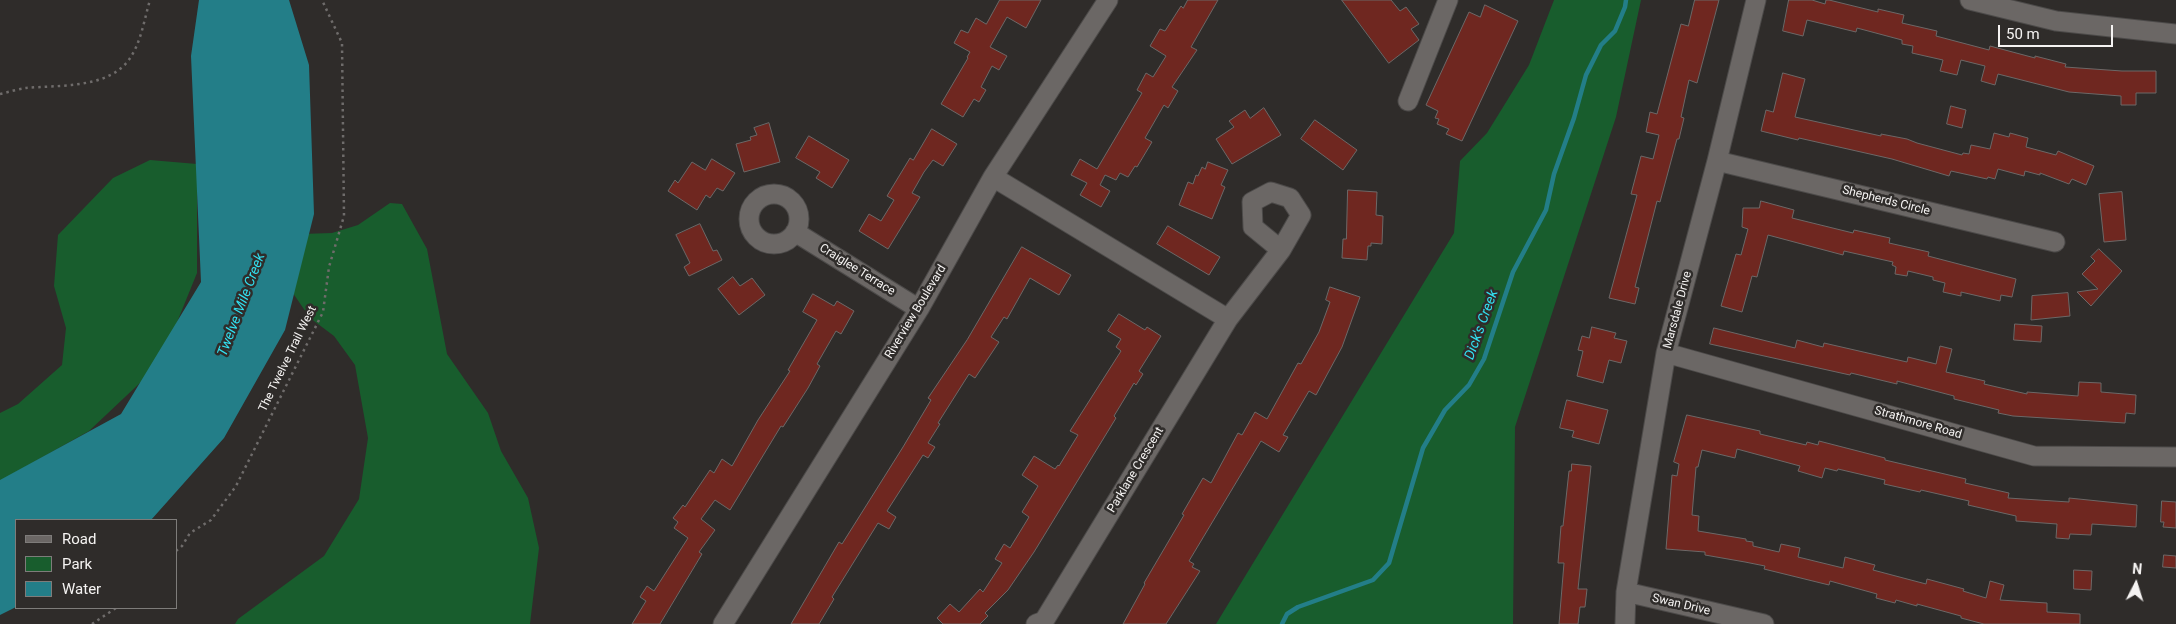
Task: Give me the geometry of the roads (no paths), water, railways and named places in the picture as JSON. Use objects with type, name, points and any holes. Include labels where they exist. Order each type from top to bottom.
[{"type":"street","name":"Riverview Boulevard","points":[[722,624],[920,309],[993,178],[1108,0]]},
{"type":"street","name":"Marsdale Drive","points":[[1625,624],[1626,592],[1666,353],[1717,161],[1756,0]]},
{"type":"street","points":[[1970,0],[2056,21],[2176,34]]},
{"type":"street","points":[[1408,101],[1442,4]]},
{"type":"street","name":"Shepherds Circle","points":[[1717,161],[2055,242]]},
{"type":"street","points":[[993,178],[1228,319]]},
{"type":"street","name":"Craiglee Terrace","points":[[795,232],[920,309]]},
{"type":"street","name":"Parklane Crescent","points":[[1042,623],[1228,319],[1281,250]]},
{"type":"street","name":"Strathmore Road","points":[[1666,353],[2034,456],[2176,457]]},
{"type":"street","name":"Swan Drive","points":[[1626,592],[1764,624]]},
{"type":"water","name":"Twelve Mile Creek","points":[[199,0],[289,0],[309,65],[314,214],[285,330],[224,438],[152,519],[15,519],[15,608],[0,615],[0,480],[121,414],[201,282],[191,56]]},
{"type":"waterway","name":"Dick's Creek","points":[[1282,624],[1287,614],[1298,607],[1373,580],[1389,563],[1423,448],[1445,410],[1469,385],[1484,359],[1513,272],[1546,210],[1554,174],[1574,118],[1586,75],[1601,45],[1615,31],[1626,0]]}]
